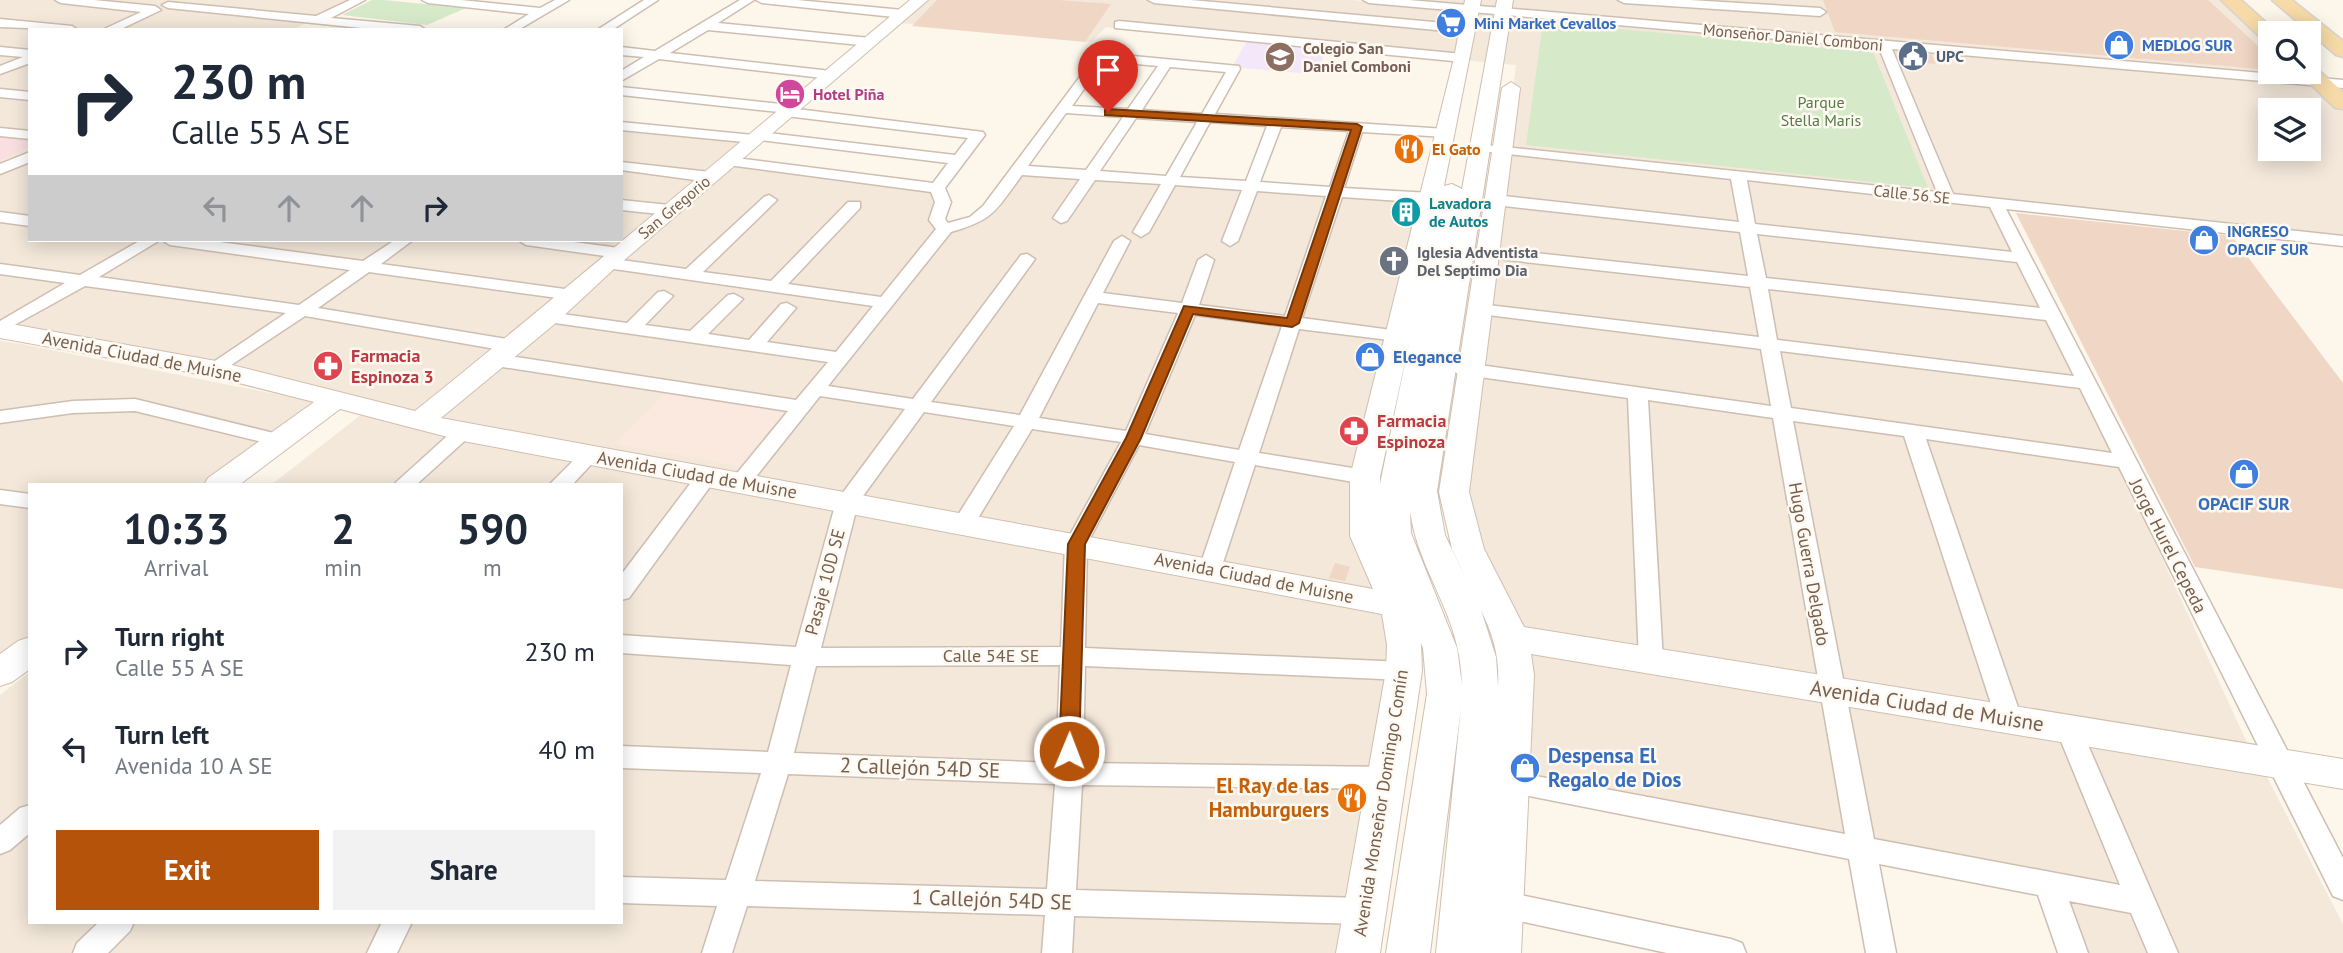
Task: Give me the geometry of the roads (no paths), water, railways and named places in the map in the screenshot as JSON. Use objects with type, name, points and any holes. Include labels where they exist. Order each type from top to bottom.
[{"type":"main road","name":"San Gregorio","points":[[420,421],[548,317],[613,258],[920,0]]},
{"type":"main road","points":[[2230,0],[2258,25]]},
{"type":"main road","points":[[2254,0],[2278,21]]},
{"type":"main road","points":[[2281,0],[2343,51]]},
{"type":"main road","points":[[2308,0],[2343,28]]},
{"type":"main road","points":[[1498,13],[1491,148],[1458,368],[1454,492],[1468,549],[1512,638],[1516,675],[1499,953]]},
{"type":"main road","name":"Avenida Monseñor Domingo Comín","points":[[1408,953],[1445,694],[1440,648],[1395,533],[1394,489],[1430,198],[1463,58],[1498,13]]},
{"type":"main road","name":"Avenida Monseñor Domingo Comín","points":[[1358,953],[1404,671],[1404,645],[1396,605],[1366,536],[1365,477],[1411,337],[1498,13]]},
{"type":"main road","points":[[2321,58],[2343,76]]},
{"type":"main road","points":[[2321,83],[2343,103]]},
{"type":"main road","points":[[1458,953],[1480,678],[1479,657],[1464,608],[1429,534],[1422,491],[1458,368],[1480,309],[1495,200],[1491,148]]},
{"type":"main road","name":"Avenida Ciudad de Muisne","points":[[6,332],[216,369],[463,432],[1396,605]]},
{"type":"main road","points":[[222,483],[279,440],[341,403]]},
{"type":"main road","points":[[246,483],[341,403]]},
{"type":"main road","points":[[0,651],[28,630]]},
{"type":"main road","name":"Avenida Ciudad de Muisne","points":[[1512,638],[2343,774]]},
{"type":"main road","points":[[0,673],[28,652]]},
{"type":"street","points":[[61,0],[155,10]]},
{"type":"street","points":[[113,28],[181,0]]},
{"type":"street","points":[[301,28],[359,0]]},
{"type":"street","points":[[428,0],[544,12]]},
{"type":"street","points":[[513,28],[563,0]]},
{"type":"street","points":[[606,28],[652,0]]},
{"type":"street","points":[[623,77],[748,0]]},
{"type":"street","points":[[762,0],[903,14]]},
{"type":"street","points":[[1154,0],[1217,20],[1331,31],[1498,13]]},
{"type":"street","name":"Monseñor Daniel Comboni","points":[[1369,0],[1884,45],[2258,73]]},
{"type":"street","points":[[1624,0],[1818,6],[1830,40]]},
{"type":"street","points":[[1668,2],[1671,26]]},
{"type":"street","points":[[168,5],[401,28]]},
{"type":"street","points":[[1119,25],[1217,20],[1331,31],[1463,58]]},
{"type":"street","points":[[0,23],[51,28]]},
{"type":"street","points":[[707,26],[870,42]]},
{"type":"street","points":[[1884,45],[1947,198]]},
{"type":"street","points":[[0,51],[27,60]]},
{"type":"street","points":[[623,51],[831,75]]},
{"type":"street","points":[[740,483],[945,229],[976,220],[989,209],[1101,57],[1234,69],[1141,232]]},
{"type":"street","points":[[1,70],[27,60]]},
{"type":"street","points":[[1061,218],[1166,64]]},
{"type":"street","name":"Monseñor Daniel Comboni","points":[[2321,79],[2343,84]]},
{"type":"street","points":[[623,91],[978,135],[937,188]]},
{"type":"street","points":[[0,93],[28,96]]},
{"type":"street","points":[[1061,109],[1446,132]]},
{"type":"street","points":[[1230,241],[1276,122]]},
{"type":"street","points":[[623,126],[756,137],[958,160]]},
{"type":"street","points":[[1210,569],[1357,127]]},
{"type":"street","points":[[0,132],[28,135]]},
{"type":"street","name":"Calle 56 SE","points":[[1491,148],[2343,241]]},
{"type":"street","points":[[0,171],[28,157]]},
{"type":"street","points":[[729,161],[937,188]]},
{"type":"street","points":[[623,166],[710,177]]},
{"type":"street","points":[[1016,170],[1430,198]]},
{"type":"street","points":[[0,171],[28,175]]},
{"type":"street","name":"Hugo Guerra Delgado","points":[[1738,175],[1881,953]]},
{"type":"street","points":[[937,188],[943,202],[937,220],[945,229]]},
{"type":"street","points":[[689,276],[769,200]]},
{"type":"street","points":[[1495,200],[2022,258]]},
{"type":"street","name":"Jorge Hurel Cepeda","points":[[1996,204],[2124,461],[2343,887]]},
{"type":"street","points":[[623,205],[670,210]]},
{"type":"street","points":[[775,287],[854,205]]},
{"type":"street","points":[[0,217],[28,221]]},
{"type":"street","points":[[964,523],[1027,423],[1122,241]]},
{"type":"street","points":[[6,332],[82,280],[148,242]]},
{"type":"street","points":[[184,242],[572,295]]},
{"type":"street","points":[[216,369],[401,242]]},
{"type":"street","points":[[536,242],[689,276],[886,303]]},
{"type":"street","points":[[1489,253],[2052,316]]},
{"type":"street","name":"Pasaje 10D SE","points":[[718,953],[734,893],[778,763],[847,502],[1027,259]]},
{"type":"street","points":[[1057,953],[1069,774],[1076,544],[1133,438],[1189,309],[1206,260]]},
{"type":"street","points":[[0,269],[300,310],[504,353],[802,407]]},
{"type":"street","points":[[632,327],[664,296]]},
{"type":"street","points":[[1095,297],[1411,337]]},
{"type":"street","points":[[696,336],[734,299]]},
{"type":"street","points":[[754,345],[787,308]]},
{"type":"street","points":[[1480,309],[2087,383]]},
{"type":"street","points":[[548,317],[842,358]]},
{"type":"street","points":[[1458,368],[2124,461]]},
{"type":"street","points":[[816,390],[1249,456],[1365,477]]},
{"type":"street","points":[[1639,394],[1651,661]]},
{"type":"street","points":[[0,417],[73,407],[135,405],[279,440]]},
{"type":"street","points":[[405,483],[463,432]]},
{"type":"street","points":[[1913,432],[2009,719]]},
{"type":"street","points":[[561,483],[589,456]]},
{"type":"street","points":[[623,589],[706,477]]},
{"type":"street","points":[[0,497],[28,501]]},
{"type":"street","name":"Calle 54E SE","points":[[623,644],[804,657],[1071,656],[1404,671]]},
{"type":"street","points":[[2069,729],[2163,953]]},
{"type":"street","name":"2 Callejón 54D SE","points":[[623,757],[1069,774],[1388,778]]},
{"type":"street","points":[[1509,782],[2142,902]]},
{"type":"street","points":[[0,842],[28,818]]},
{"type":"street","points":[[2049,885],[2073,953]]},
{"type":"street","name":"1 Callejón 54D SE","points":[[623,890],[1363,911]]},
{"type":"street","points":[[1502,904],[1731,953]]},
{"type":"street","points":[[88,953],[117,924]]},
{"type":"street","points":[[382,953],[396,924]]},
{"type":"place","name":"Mini Market Cevallos","points":[[1451,23]]},
{"type":"place","name":"MEDLOG SUR","points":[[2119,45]]},
{"type":"place","name":"UPC","points":[[1913,56]]},
{"type":"place","name":"Colegio San Daniel Comboni","points":[[1280,57]]},
{"type":"place","name":"Hotel Piña","points":[[790,94]]},
{"type":"place","name":"El Gato","points":[[1409,149]]},
{"type":"place","name":"Lavadora de Autos","points":[[1406,212]]},
{"type":"place","name":"INGRESO OPACIF SUR","points":[[2204,240]]},
{"type":"place","name":"Iglesia Adventista Del Septimo Dia","points":[[1394,261]]},
{"type":"place","name":"Elegance","points":[[1370,357]]},
{"type":"place","name":"Farmacia Espinoza 3","points":[[328,366]]},
{"type":"place","name":"Farmacia Espinoza","points":[[1354,431]]},
{"type":"place","name":"OPACIF SUR","points":[[2244,474]]},
{"type":"place","name":"Despensa El Regalo de Dios","points":[[1525,768]]},
{"type":"place","name":"El Ray de las Hamburguers","points":[[1352,798]]},
{"type":"park label","name":"Parque Stella Maris","points":[[1821,111]]}]
